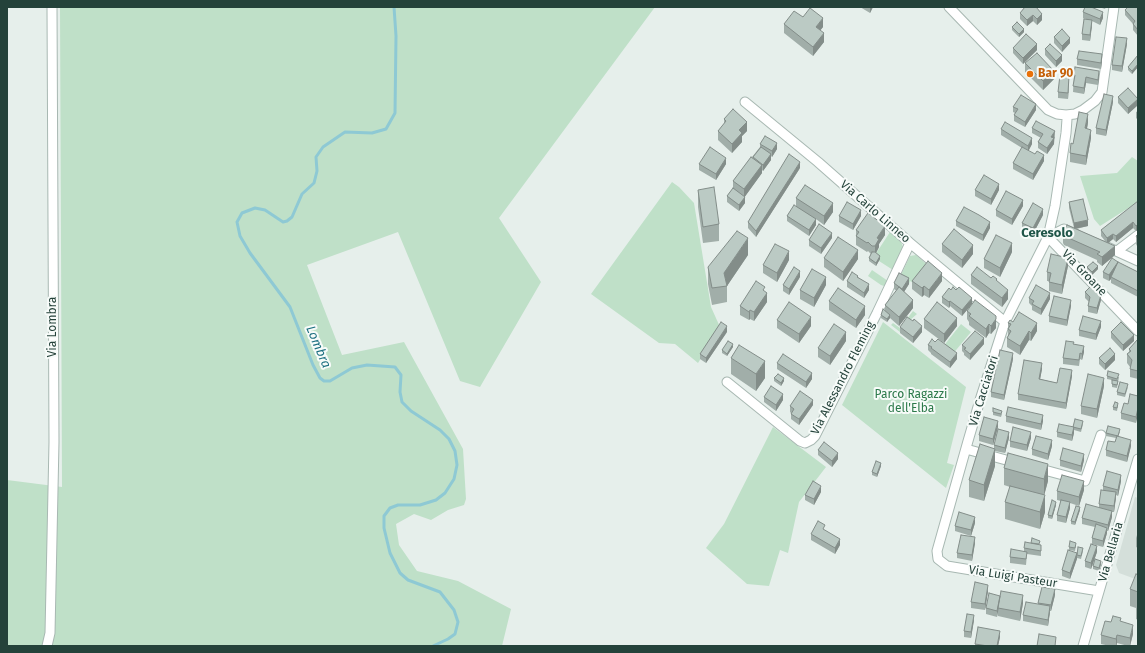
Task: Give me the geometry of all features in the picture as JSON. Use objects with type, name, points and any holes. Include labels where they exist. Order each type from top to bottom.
[{"type":"street","name":"Via Lombra","points":[[47,646],[50,633],[54,442],[52,7]]},
{"type":"street","points":[[949,7],[1048,110],[1057,114],[1066,115],[1075,114],[1083,110],[1095,101],[1102,92],[1114,7]]},
{"type":"street","name":"Via Carlo Linneo","points":[[745,102],[818,162],[910,243],[1005,322]]},
{"type":"street","points":[[1048,237],[1055,206],[1066,133],[1066,115]]},
{"type":"street","points":[[1048,237],[1064,228],[1084,237]]},
{"type":"street","points":[[1117,251],[1138,235]]},
{"type":"street","name":"Via Cacciatori","points":[[937,551],[980,400],[1005,322],[1048,237]]},
{"type":"street","name":"Via Groane","points":[[1048,237],[1138,331]]},
{"type":"street","name":"Via Alessandro Fleming","points":[[728,382],[800,441],[806,442],[811,440],[815,436],[877,313],[910,243]]},
{"type":"street","points":[[1097,243],[1138,261]]},
{"type":"street","points":[[966,449],[1085,481],[1101,435]]},
{"type":"street","name":"Via Bellaria","points":[[1083,646],[1138,458]]},
{"type":"street","name":"Via Luigi Pasteur","points":[[937,551],[938,559],[947,566],[1099,591]]},
{"type":"shaded area","points":[[1135,497],[1138,498],[1138,580],[1119,573],[1116,565]]},
{"type":"green space","points":[[60,7],[655,7],[499,218],[541,282],[480,387],[460,381],[398,232],[307,265],[342,355],[404,342],[463,449],[466,499],[464,505],[448,510],[431,520],[414,514],[396,524],[399,545],[417,571],[458,581],[511,609],[502,646],[7,646],[7,480],[62,487]]},
{"type":"green space","points":[[1132,157],[1138,161],[1138,202],[1100,226],[1094,219],[1080,176],[1117,173]]},
{"type":"green space","points":[[672,182],[679,187],[694,203],[711,307],[720,327],[698,363],[675,344],[659,343],[591,294]]},
{"type":"green space","points":[[890,232],[901,241],[904,251],[893,270],[879,261],[875,255]]},
{"type":"green space","points":[[916,255],[932,269],[916,285],[910,281],[909,284],[899,279],[910,256]]},
{"type":"green space","points":[[872,270],[888,281],[884,286],[868,276]]},
{"type":"green space","points":[[913,311],[917,314],[900,332],[891,325],[893,323],[900,328]]},
{"type":"green space","name":"Parco Ragazzi dell'Elba","points":[[883,322],[966,387],[947,463],[954,465],[946,488],[842,405]]},
{"type":"green space","points":[[961,324],[971,332],[952,355],[942,348]]},
{"type":"green space","points":[[773,427],[826,467],[799,502],[788,553],[780,550],[769,586],[747,584],[706,548],[724,524]]},
{"type":"building","points":[[1025,7],[1036,7],[1042,14],[1037,19],[1033,15],[1027,20],[1020,13]]},
{"type":"building","points":[[1085,7],[1091,7],[1103,12],[1100,19],[1083,12]]},
{"type":"building","points":[[1128,7],[1138,8],[1138,30],[1133,24],[1135,21],[1125,10]]},
{"type":"building","points":[[810,8],[823,18],[816,27],[824,33],[813,47],[784,24],[794,11],[803,17]]},
{"type":"building","points":[[1084,19],[1092,20],[1090,35],[1082,34]]},
{"type":"building","points":[[1017,22],[1024,29],[1019,34],[1012,27]]},
{"type":"building","points":[[1062,29],[1070,38],[1062,46],[1054,37]]},
{"type":"building","points":[[1026,34],[1037,44],[1023,58],[1013,48]]},
{"type":"building","points":[[1116,37],[1127,38],[1122,66],[1112,65]]},
{"type":"building","points":[[1050,44],[1062,55],[1056,61],[1045,49]]},
{"type":"building","points":[[1079,51],[1102,54],[1101,63],[1077,59]]},
{"type":"building","points":[[1037,53],[1054,71],[1043,81],[1025,63]]},
{"type":"building","points":[[1138,55],[1138,64],[1132,71],[1128,67]]},
{"type":"building","points":[[1075,67],[1099,71],[1098,80],[1086,77],[1084,88],[1073,86]]},
{"type":"building","points":[[1060,75],[1069,76],[1068,93],[1058,92]]},
{"type":"building","points":[[1128,88],[1138,99],[1128,108],[1118,97]]},
{"type":"building","points":[[1104,94],[1113,96],[1106,130],[1096,128]]},
{"type":"building","points":[[1021,95],[1036,104],[1025,122],[1014,115],[1018,109],[1013,107]]},
{"type":"building","points":[[733,109],[747,122],[739,130],[742,133],[732,144],[718,131],[726,121],[724,119]]},
{"type":"building","points":[[1079,112],[1088,114],[1085,128],[1091,130],[1086,156],[1070,153]]},
{"type":"building","points":[[1036,121],[1055,131],[1051,137],[1054,138],[1047,148],[1038,142],[1043,134],[1032,128]]},
{"type":"building","points":[[1005,122],[1032,138],[1028,146],[1001,129]]},
{"type":"building","points":[[765,136],[777,143],[772,151],[760,144]]},
{"type":"building","points":[[710,147],[726,158],[716,174],[699,164]]},
{"type":"building","points":[[761,147],[771,154],[763,165],[753,157]]},
{"type":"building","points":[[1022,147],[1035,154],[1037,151],[1044,155],[1033,174],[1013,163]]},
{"type":"building","points":[[789,154],[800,162],[756,231],[748,222]]},
{"type":"building","points":[[751,157],[762,165],[744,189],[733,181]]},
{"type":"building","points":[[984,175],[999,184],[991,199],[975,190]]},
{"type":"building","points":[[805,185],[833,203],[824,216],[796,198]]},
{"type":"building","points":[[714,187],[719,224],[703,227],[698,190]]},
{"type":"building","points":[[733,188],[745,197],[739,205],[727,196]]},
{"type":"building","points":[[1006,191],[1023,200],[1012,219],[996,210]]},
{"type":"building","points":[[1083,199],[1088,220],[1074,223],[1069,202]]},
{"type":"building","points":[[1138,201],[1138,224],[1136,226],[1133,222],[1116,236],[1113,234],[1107,238],[1101,230]]},
{"type":"building","points":[[847,202],[861,210],[853,224],[839,216]]},
{"type":"building","points":[[1033,203],[1043,209],[1033,228],[1022,223]]},
{"type":"building","points":[[794,205],[816,219],[809,230],[787,216]]},
{"type":"building","points":[[964,207],[990,222],[983,235],[956,221]]},
{"type":"building","points":[[868,213],[885,226],[877,238],[879,239],[875,246],[872,246],[868,242],[867,243],[856,236],[859,232],[856,230]]},
{"type":"building","points":[[819,224],[832,233],[821,248],[809,240]]},
{"type":"building","points":[[1067,225],[1115,246],[1102,257],[1097,254],[1100,252],[1064,236],[1063,234]]},
{"type":"building","points":[[954,229],[973,245],[962,260],[942,244]]},
{"type":"building","points":[[737,231],[748,238],[724,273],[727,286],[712,288],[708,267]]},
{"type":"building","points":[[996,235],[1012,243],[1000,268],[984,259]]},
{"type":"building","points":[[838,237],[858,250],[843,272],[824,258]]},
{"type":"building","points":[[775,244],[789,251],[777,273],[763,265]]},
{"type":"building","points":[[872,252],[875,252],[880,256],[876,263],[869,258]]},
{"type":"building","points":[[1051,254],[1068,258],[1062,285],[1049,282],[1051,273],[1047,272]]},
{"type":"building","points":[[1112,258],[1118,262],[1109,275],[1103,272]]},
{"type":"building","points":[[928,261],[942,273],[929,290],[924,286],[922,288],[912,281]]},
{"type":"building","points":[[1093,262],[1098,266],[1092,272],[1087,267]]},
{"type":"building","points":[[1118,262],[1138,272],[1138,291],[1111,277]]},
{"type":"building","points":[[794,267],[800,271],[789,289],[783,285]]},
{"type":"building","points":[[977,267],[991,278],[993,276],[1008,290],[1002,298],[971,275]]},
{"type":"building","points":[[812,269],[826,277],[814,298],[800,290]]},
{"type":"building","points":[[852,272],[858,276],[857,277],[869,284],[864,293],[847,281]]},
{"type":"building","points":[[899,273],[909,278],[902,289],[894,283]]},
{"type":"building","points":[[756,281],[765,287],[763,290],[767,293],[754,312],[750,310],[749,312],[740,306]]},
{"type":"building","points":[[1036,285],[1050,293],[1041,309],[1032,304],[1034,301],[1029,298]]},
{"type":"building","points":[[1092,285],[1101,295],[1097,308],[1088,306],[1090,297],[1085,292]]},
{"type":"building","points":[[899,287],[913,300],[899,317],[885,305]]},
{"type":"building","points":[[953,287],[956,290],[959,287],[972,298],[962,310],[942,297],[949,288],[951,290]]},
{"type":"building","points":[[838,288],[865,306],[856,320],[829,301]]},
{"type":"building","points":[[1054,296],[1071,300],[1067,320],[1049,316]]},
{"type":"building","points":[[975,300],[996,316],[996,319],[991,326],[989,324],[986,329],[969,316],[971,314],[967,311]]},
{"type":"building","points":[[789,302],[811,317],[799,334],[777,320]]},
{"type":"building","points":[[937,302],[957,318],[944,334],[924,319]]},
{"type":"building","points":[[883,309],[890,315],[887,319],[881,315]]},
{"type":"building","points":[[1019,312],[1037,323],[1031,333],[1029,331],[1020,346],[1007,338],[1011,331],[1008,329],[1011,324],[1008,323],[1010,320],[1013,322]]},
{"type":"building","points":[[1083,316],[1101,321],[1096,334],[1079,330]]},
{"type":"building","points":[[907,317],[913,321],[914,319],[922,326],[913,337],[900,327]]},
{"type":"building","points":[[721,322],[727,326],[706,358],[700,354]]},
{"type":"building","points":[[1121,322],[1134,335],[1123,345],[1111,332]]},
{"type":"building","points":[[834,324],[846,332],[830,356],[818,348]]},
{"type":"building","points":[[975,331],[984,338],[970,354],[962,345]]},
{"type":"building","points":[[932,339],[935,342],[938,339],[957,353],[950,362],[928,345]]},
{"type":"building","points":[[1138,339],[1138,371],[1130,369],[1132,360],[1127,354],[1131,351],[1129,349]]},
{"type":"building","points":[[728,341],[733,344],[727,354],[722,350]]},
{"type":"building","points":[[1066,341],[1084,346],[1082,354],[1080,353],[1079,360],[1063,358]]},
{"type":"building","points":[[739,345],[765,361],[756,374],[731,358]]},
{"type":"building","points":[[1110,348],[1115,354],[1105,364],[1099,358]]},
{"type":"building","points":[[1000,350],[1013,353],[1004,395],[991,392]]},
{"type":"building","points":[[783,354],[812,373],[806,382],[777,363]]},
{"type":"building","points":[[1024,360],[1042,363],[1039,379],[1057,383],[1060,368],[1072,370],[1066,403],[1018,394]]},
{"type":"building","points":[[1108,371],[1119,374],[1117,379],[1107,376]]},
{"type":"building","points":[[778,374],[784,378],[781,383],[774,378]]},
{"type":"building","points":[[1088,374],[1104,378],[1097,409],[1081,406]]},
{"type":"building","points":[[1112,380],[1118,381],[1117,385],[1112,384]]},
{"type":"building","points":[[1120,382],[1128,384],[1125,394],[1117,392]]},
{"type":"building","points":[[771,386],[783,394],[776,405],[764,397]]},
{"type":"building","points":[[800,391],[813,400],[799,419],[791,414],[794,409],[790,406]]},
{"type":"building","points":[[1130,394],[1138,396],[1136,417],[1121,413],[1124,403],[1128,404]]},
{"type":"building","points":[[1115,402],[1118,403],[1117,408],[1113,407]]},
{"type":"building","points":[[1008,407],[1043,415],[1041,424],[1006,416]]},
{"type":"building","points":[[993,408],[1002,411],[1001,414],[993,412]]},
{"type":"building","points":[[984,417],[998,421],[993,439],[979,435]]},
{"type":"building","points":[[1075,419],[1083,421],[1081,429],[1073,427]]},
{"type":"building","points":[[1059,424],[1074,427],[1072,435],[1057,432]]},
{"type":"building","points":[[1108,426],[1120,429],[1118,436],[1106,433]]},
{"type":"building","points":[[1013,427],[1031,432],[1027,445],[1010,441]]},
{"type":"building","points":[[998,429],[1009,432],[1005,448],[994,445]]},
{"type":"building","points":[[1036,436],[1052,440],[1048,454],[1032,449]]},
{"type":"building","points":[[1117,436],[1131,440],[1127,456],[1106,450],[1108,441],[1115,442]]},
{"type":"building","points":[[824,442],[838,453],[832,461],[818,450]]},
{"type":"building","points":[[980,444],[995,449],[984,485],[969,480]]},
{"type":"building","points":[[1063,448],[1084,454],[1081,466],[1060,460]]},
{"type":"building","points":[[1008,453],[1048,464],[1044,479],[1004,468]]},
{"type":"building","points":[[876,461],[881,463],[877,474],[872,472]]},
{"type":"building","points":[[1107,471],[1121,475],[1118,490],[1103,486]]},
{"type":"building","points":[[1062,475],[1084,481],[1079,497],[1057,491]]},
{"type":"building","points":[[813,481],[821,486],[814,499],[805,495]]},
{"type":"building","points":[[1010,486],[1045,495],[1040,512],[1005,502]]},
{"type":"building","points":[[1101,490],[1116,492],[1114,506],[1099,504]]},
{"type":"building","points":[[1052,500],[1056,502],[1052,516],[1048,515]]},
{"type":"building","points":[[1061,500],[1070,502],[1066,517],[1057,515]]},
{"type":"building","points":[[1086,504],[1112,511],[1108,525],[1082,518]]},
{"type":"building","points":[[1076,506],[1080,507],[1075,522],[1071,521]]},
{"type":"building","points":[[959,512],[975,517],[971,530],[955,526]]},
{"type":"building","points":[[818,521],[825,525],[823,529],[840,539],[835,548],[811,534]]},
{"type":"building","points":[[1096,524],[1107,528],[1103,541],[1092,538]]},
{"type":"building","points":[[961,535],[975,537],[972,555],[957,553]]},
{"type":"building","points":[[1032,538],[1040,541],[1039,544],[1031,543]]},
{"type":"building","points":[[1070,541],[1076,543],[1075,548],[1069,547]]},
{"type":"building","points":[[1025,542],[1041,545],[1041,551],[1024,548]]},
{"type":"building","points":[[1091,544],[1097,546],[1091,563],[1085,561]]},
{"type":"building","points":[[1078,547],[1083,548],[1081,556],[1077,555]]},
{"type":"building","points":[[1011,549],[1027,552],[1026,559],[1010,557]]},
{"type":"building","points":[[1068,550],[1077,553],[1070,573],[1062,570]]},
{"type":"building","points":[[1095,559],[1101,561],[1099,568],[1093,566]]},
{"type":"building","points":[[1136,574],[1138,575],[1138,592],[1130,589]]},
{"type":"building","points":[[975,582],[988,585],[985,604],[971,602]]},
{"type":"building","points":[[1042,587],[1055,589],[1051,605],[1038,603]]},
{"type":"building","points":[[1001,591],[1023,595],[1020,612],[998,608]]},
{"type":"building","points":[[989,593],[1000,596],[997,611],[986,608]]},
{"type":"building","points":[[1026,602],[1050,606],[1048,620],[1023,615]]},
{"type":"building","points":[[967,614],[974,615],[971,632],[964,631]]},
{"type":"building","points":[[1113,616],[1121,618],[1120,621],[1133,625],[1130,638],[1117,635],[1116,639],[1101,635],[1105,621],[1111,622]]},
{"type":"building","points":[[978,627],[1000,631],[997,646],[975,644]]},
{"type":"building","points":[[1039,634],[1056,637],[1055,646],[1037,646]]},
{"type":"waterway","name":"Lombra","points":[[394,7],[396,36],[395,113],[386,129],[372,133],[345,132],[323,147],[316,157],[317,171],[314,183],[302,194],[292,217],[287,221],[283,222],[265,210],[255,208],[242,213],[237,222],[240,236],[250,253],[290,307],[313,365],[320,378],[324,381],[330,381],[352,368],[367,365],[395,367],[401,375],[400,392],[402,402],[411,411],[440,430],[449,439],[455,451],[457,465],[454,479],[445,493],[436,500],[420,505],[398,505],[390,508],[384,516],[384,528],[390,553],[400,573],[408,580],[440,592],[454,610],[458,622],[455,634],[433,646]]},
{"type":"place","name":"Bar 90","points":[[1030,74]]},
{"type":"district","name":"Ceresolo","points":[[1047,233]]}]
